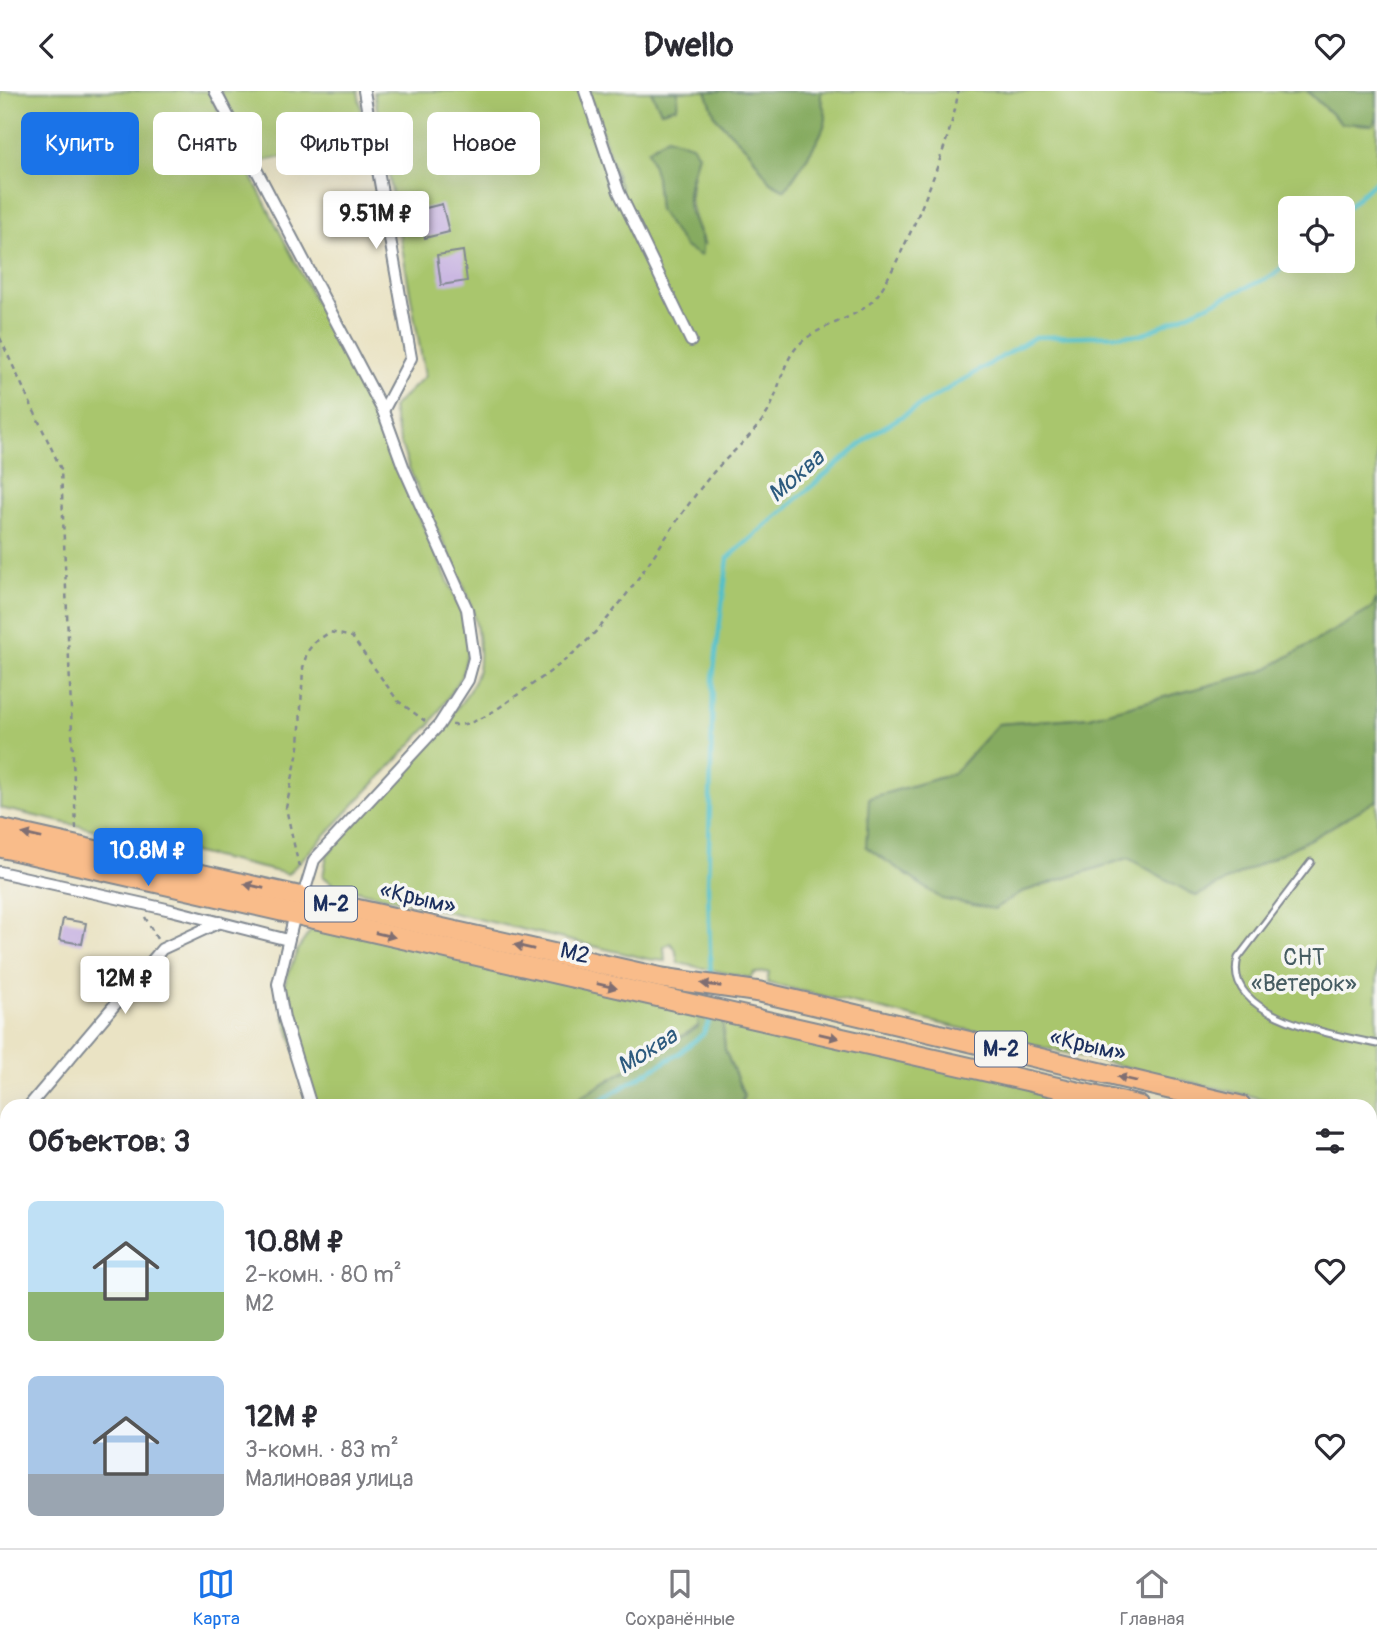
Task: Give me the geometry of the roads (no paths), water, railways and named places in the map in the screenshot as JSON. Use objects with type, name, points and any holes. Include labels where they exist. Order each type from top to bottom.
[{"type":"highway","name":"«Крым»","points":[[0,829],[298,902],[662,978],[760,992],[1211,1099]]},
{"type":"highway","name":"М2","points":[[0,847],[298,902],[1110,1099]]},
{"type":"street","points":[[215,91],[383,411],[403,466],[467,609],[473,637],[474,659],[468,680],[439,725],[314,860],[298,902],[278,984],[284,1018],[309,1099]]},
{"type":"street","points":[[364,91],[411,358],[383,411]]},
{"type":"street","points":[[585,91],[619,192],[691,341]]},
{"type":"street","points":[[0,872],[138,902],[288,940]]},
{"type":"street","points":[[35,1099],[162,949],[220,922]]},
{"type":"lane","points":[[1311,862],[1238,958],[1234,971],[1238,985],[1245,997],[1263,1010],[1337,1035],[1377,1044]]},
{"type":"waterway","name":"Моква","points":[[1355,200],[1377,180]]},
{"type":"waterway","name":"Моква","points":[[711,981],[708,887],[713,678],[728,558],[874,433],[1035,337],[1141,335],[1278,271]]},
{"type":"waterway","name":"Моква","points":[[603,1099],[678,1054],[703,1034],[711,1017]]},
{"type":"park label","name":"СНТ «Ветерок»","points":[[1304,970]]}]
